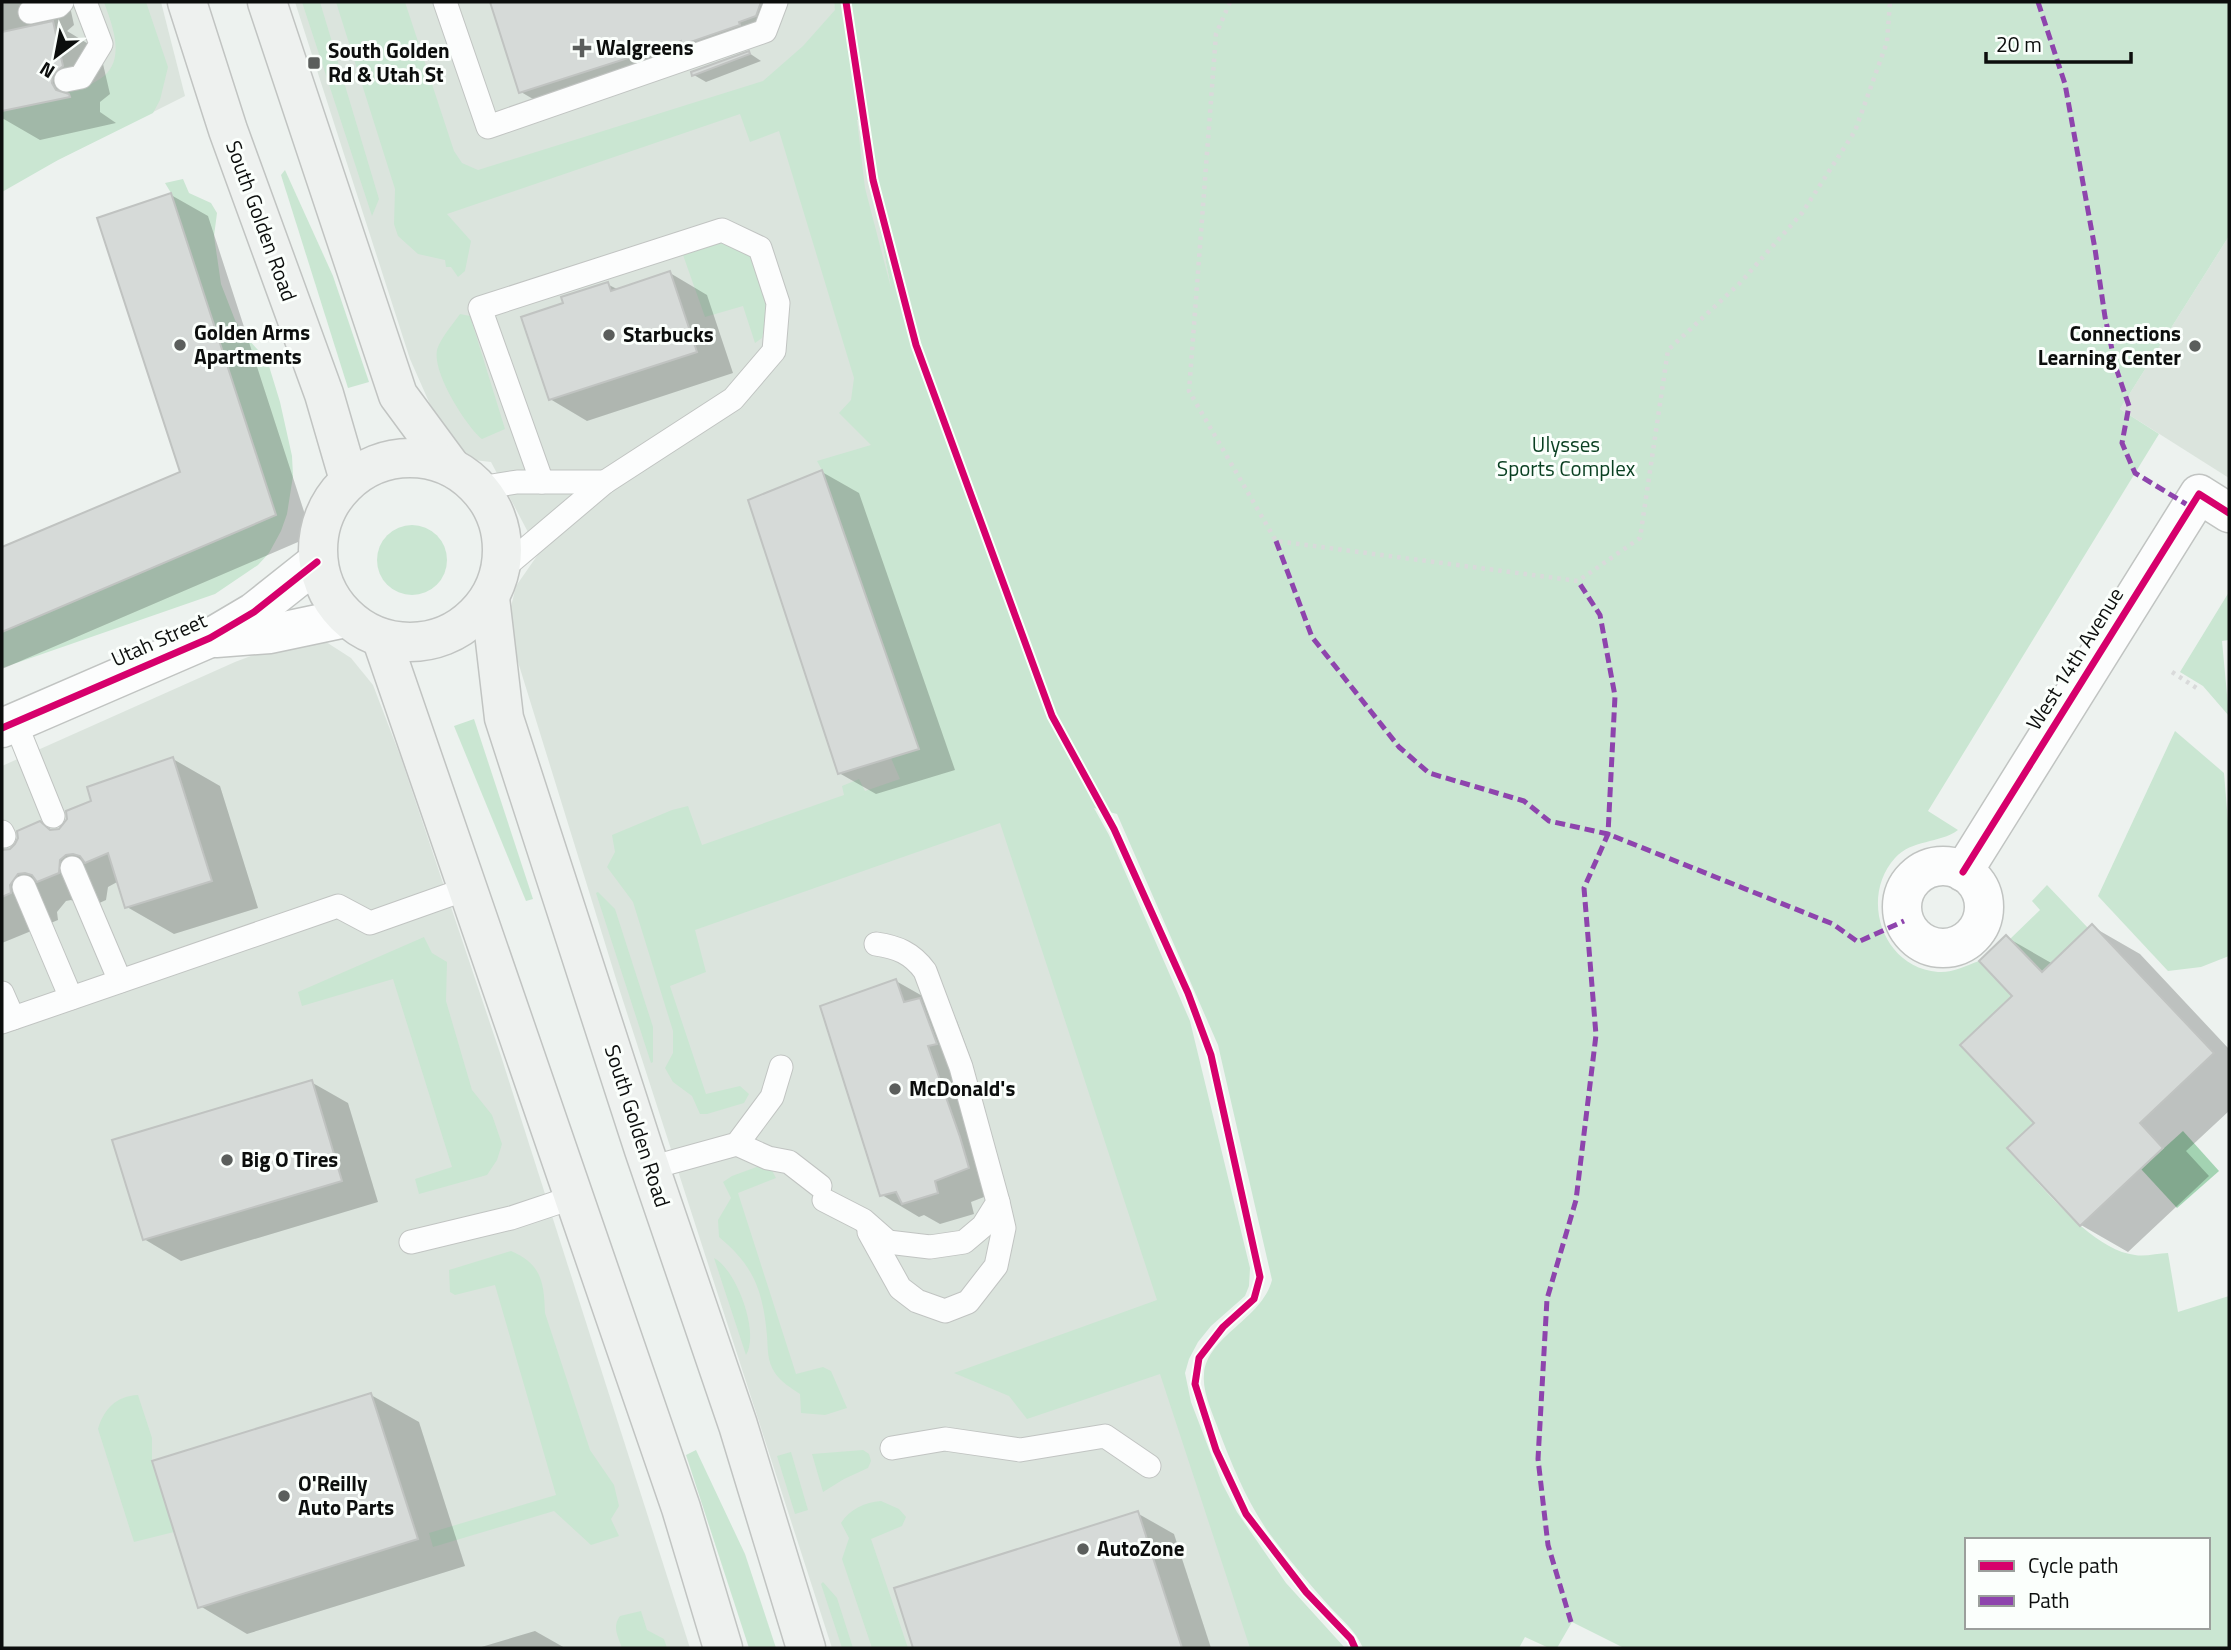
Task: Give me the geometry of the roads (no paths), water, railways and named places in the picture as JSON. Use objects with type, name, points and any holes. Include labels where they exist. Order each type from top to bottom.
[{"type":"main road","name":"South Golden Road","points":[[187,2],[228,130],[324,394],[349,480]]},
{"type":"main road","points":[[267,2],[398,395],[465,477],[499,522],[503,552],[496,584],[464,626],[434,640],[382,640],[346,618],[325,589],[317,562],[320,526],[335,495],[349,480],[376,464],[421,458],[465,477]]},
{"type":"main road","name":"South Golden Road","points":[[496,584],[504,718],[650,1168],[738,1425],[806,1648]]},
{"type":"main road","points":[[382,640],[681,1508],[723,1648]]},
{"type":"street","name":"West 14th Avenue","points":[[1963,872],[2199,494],[2229,513]]},
{"type":"street","name":"Utah Street","points":[[8,725],[210,638],[254,612],[317,562]]},
{"type":"street","name":"Utah Street","points":[[210,638],[270,634],[346,618]]},
{"type":"lane","points":[[30,12],[58,6],[62,2]]},
{"type":"lane","points":[[66,80],[81,77],[101,44],[85,2]]},
{"type":"lane","points":[[445,2],[488,127],[765,31],[776,2]]},
{"type":"lane","points":[[496,584],[605,482],[733,399],[774,351],[778,303],[760,248],[722,230],[480,308],[542,482]]},
{"type":"lane","points":[[465,477],[517,482],[605,482]]},
{"type":"lane","points":[[8,725],[53,816]]},
{"type":"lane","points":[[72,869],[120,981]]},
{"type":"lane","points":[[24,887],[71,998]]},
{"type":"lane","points":[[2,993],[7,1020],[338,906],[370,923],[466,889]]},
{"type":"lane","points":[[863,1220],[900,1288],[916,1301],[945,1311],[968,1303],[996,1266],[1004,1228],[961,1067],[925,971],[916,958],[895,947],[876,944]]},
{"type":"lane","points":[[650,1168],[737,1144],[772,1097],[781,1067]]},
{"type":"lane","points":[[737,1144],[768,1158],[789,1162],[822,1193],[863,1220],[888,1242],[930,1247],[964,1242],[983,1226],[998,1202]]},
{"type":"lane","points":[[411,1242],[511,1218],[574,1197]]},
{"type":"lane","points":[[892,1448],[944,1439],[1020,1450],[1105,1436],[1149,1466]]},
{"type":"place","name":"Walgreens","points":[[582,48]]},
{"type":"place","name":"South Golden Rd & Utah St","points":[[314,63]]},
{"type":"place","name":"Starbucks","points":[[609,335]]},
{"type":"place","name":"Golden Arms Apartments","points":[[180,345]]},
{"type":"place","name":"Connections Learning Center","points":[[2195,346]]},
{"type":"place","name":"McDonald's","points":[[895,1089]]},
{"type":"place","name":"Big O Tires","points":[[227,1160]]},
{"type":"place","name":"O'Reilly Auto Parts","points":[[284,1496]]},
{"type":"place","name":"AutoZone","points":[[1083,1549]]},
{"type":"park label","name":"Ulysses Sports Complex","points":[[1566,457]]}]
